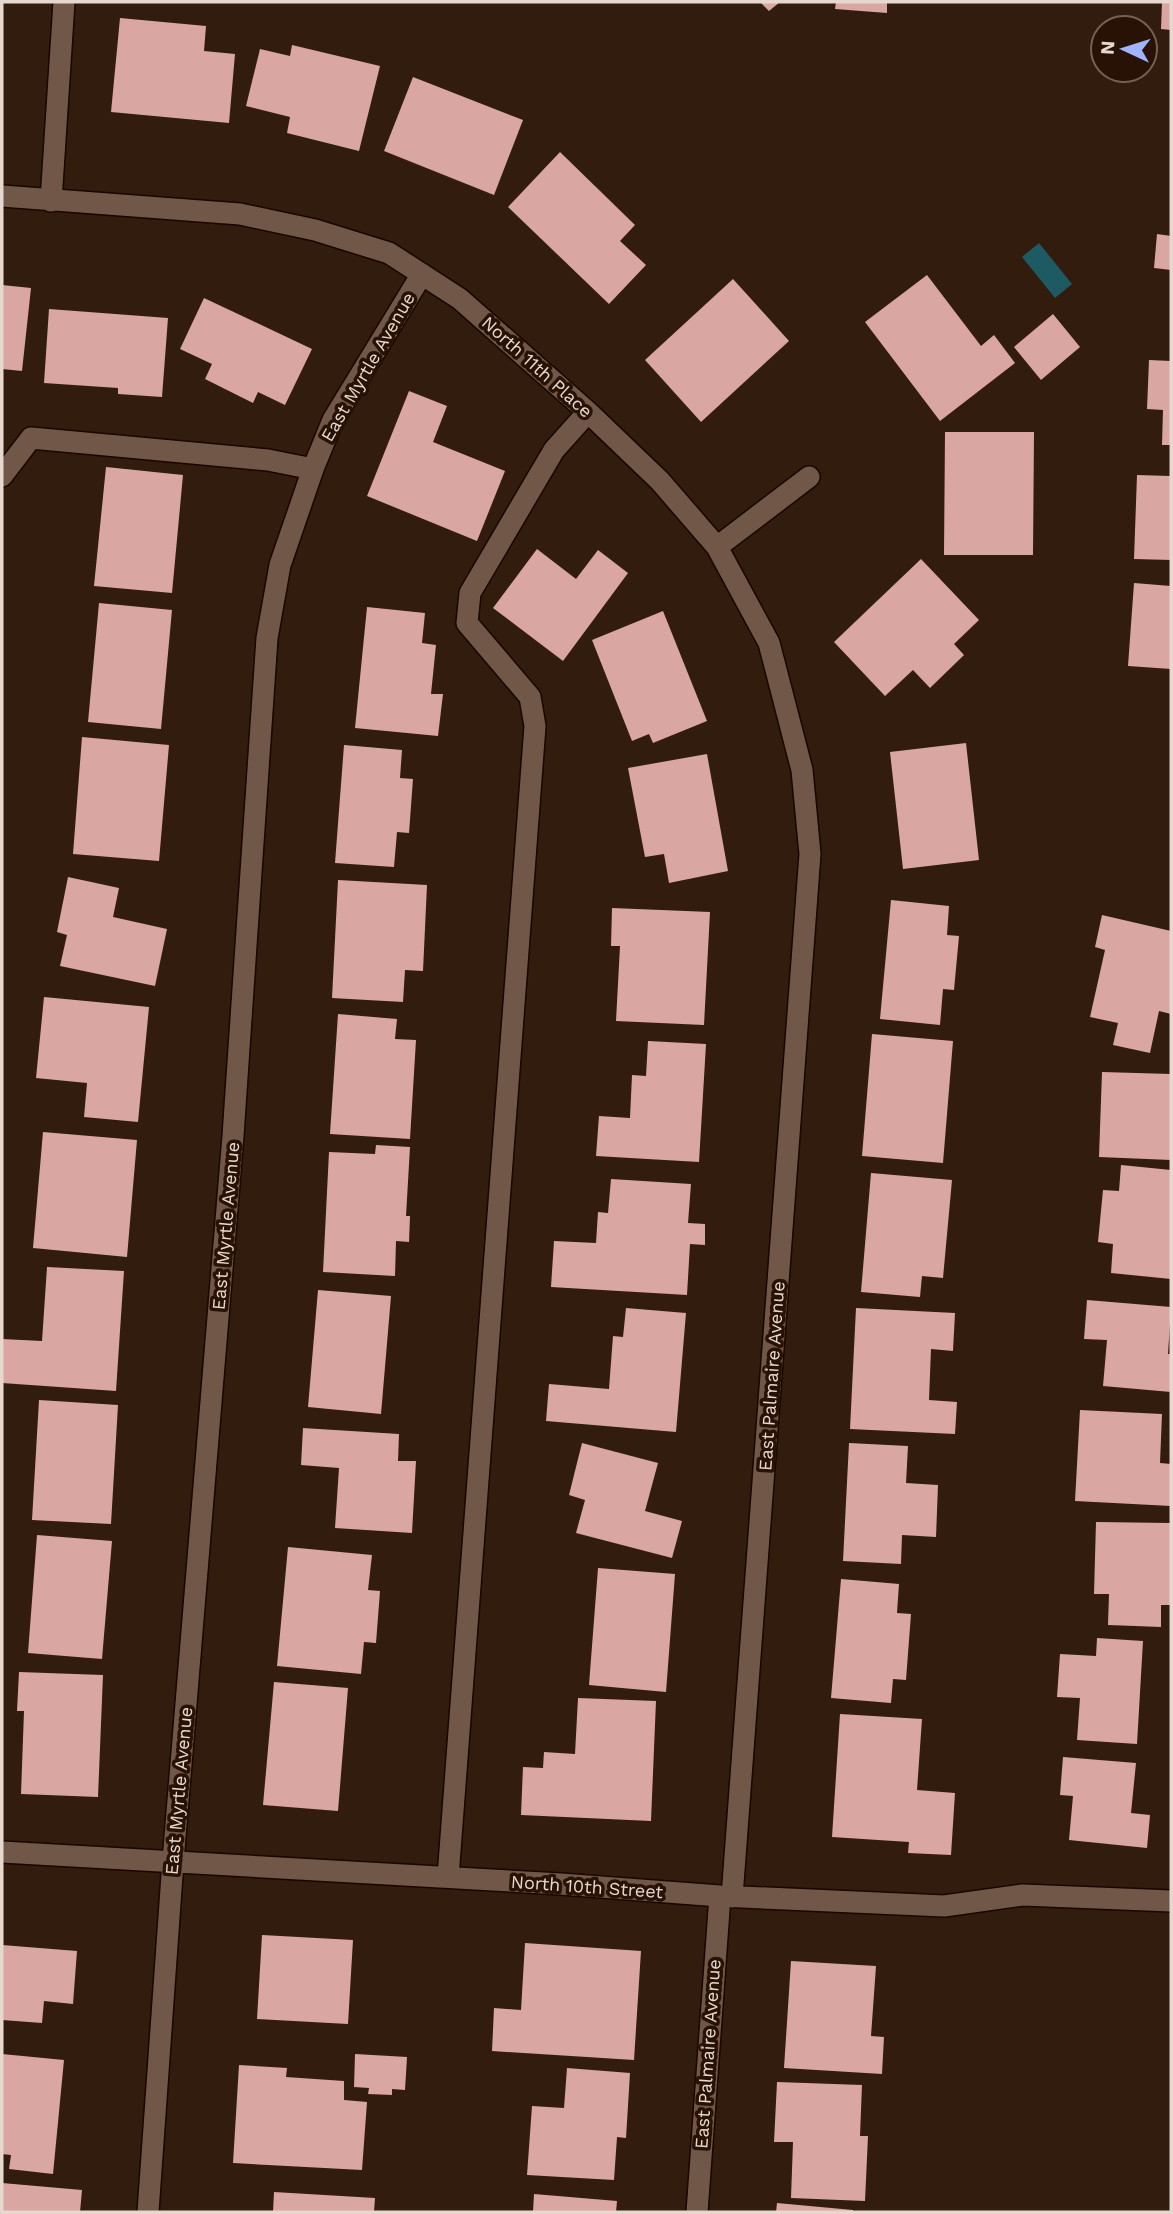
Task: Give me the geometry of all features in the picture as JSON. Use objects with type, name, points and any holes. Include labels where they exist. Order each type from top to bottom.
[{"type":"street","points":[[51,201],[65,2]]},
{"type":"street","name":"North 11th Place","points":[[2,197],[253,217],[315,230],[389,253],[460,299],[588,412],[660,481],[717,547],[769,643],[802,770],[810,854]]},
{"type":"street","name":"East Myrtle Avenue","points":[[148,2212],[173,1861],[233,1136],[267,638],[280,565],[333,420],[422,274]]},
{"type":"street","points":[[448,1877],[535,726],[530,697],[467,623],[470,593],[554,450],[588,412]]},
{"type":"street","points":[[2,476],[30,438],[268,460],[313,469]]},
{"type":"street","points":[[717,547],[809,477]]},
{"type":"street","name":"East Palmaire Avenue","points":[[697,2212],[726,1897],[810,854]]},
{"type":"street","name":"North 10th Street","points":[[2,1852],[448,1877],[726,1897],[944,1906],[1023,1895],[1171,1901]]},
{"type":"water","points":[[1039,243],[1072,284],[1055,298],[1022,257]]},
{"type":"building","points":[[760,2],[780,2],[769,11]]},
{"type":"building","points":[[836,2],[887,2],[887,13],[835,9]]},
{"type":"building","points":[[1162,2],[1171,2],[1171,30],[1161,29]]},
{"type":"building","points":[[120,18],[206,26],[204,51],[235,54],[229,123],[111,112]]},
{"type":"building","points":[[292,45],[380,66],[359,151],[287,133],[290,117],[246,106],[260,49],[290,56]]},
{"type":"building","points":[[413,77],[523,120],[494,195],[384,151]]},
{"type":"building","points":[[560,152],[635,225],[620,241],[646,265],[609,304],[508,207]]},
{"type":"building","points":[[1157,234],[1171,236],[1171,270],[1154,268]]},
{"type":"building","points":[[927,275],[981,346],[994,335],[1015,363],[940,421],[865,322]]},
{"type":"building","points":[[733,279],[789,341],[701,422],[645,360]]},
{"type":"building","points":[[2,285],[31,288],[22,371],[2,369]]},
{"type":"building","points":[[204,298],[312,349],[285,405],[258,392],[253,403],[205,379],[212,364],[180,349]]},
{"type":"building","points":[[49,309],[168,318],[162,397],[118,394],[118,388],[44,383]]},
{"type":"building","points":[[1053,314],[1080,347],[1041,380],[1014,347]]},
{"type":"building","points":[[1149,360],[1171,361],[1171,445],[1162,445],[1163,410],[1147,409]]},
{"type":"building","points":[[409,391],[447,406],[433,442],[505,471],[477,541],[367,496]]},
{"type":"building","points":[[945,432],[1034,432],[1033,555],[944,555]]},
{"type":"building","points":[[106,467],[183,475],[172,593],[94,586]]},
{"type":"building","points":[[1137,475],[1171,476],[1171,560],[1134,559]]},
{"type":"building","points":[[537,549],[576,579],[598,550],[628,573],[563,661],[493,608]]},
{"type":"building","points":[[921,559],[979,620],[954,644],[964,655],[930,688],[913,670],[885,696],[834,642]]},
{"type":"building","points":[[1134,583],[1171,586],[1171,669],[1128,666]]},
{"type":"building","points":[[99,603],[172,610],[161,729],[88,722]]},
{"type":"building","points":[[367,607],[425,613],[422,643],[436,645],[431,694],[443,694],[438,736],[355,728]]},
{"type":"building","points":[[663,611],[707,721],[653,743],[649,734],[632,741],[592,640]]},
{"type":"building","points":[[82,737],[169,745],[159,861],[73,854]]},
{"type":"building","points":[[966,743],[979,860],[903,869],[890,752]]},
{"type":"building","points":[[344,745],[402,750],[400,778],[413,779],[409,833],[397,832],[394,867],[335,863]]},
{"type":"building","points":[[707,754],[728,871],[669,883],[664,854],[645,857],[628,768]]},
{"type":"building","points":[[68,877],[119,888],[113,917],[167,929],[155,986],[60,966],[67,935],[57,932]]},
{"type":"building","points":[[338,880],[427,885],[423,971],[405,970],[403,1002],[332,998]]},
{"type":"building","points":[[891,900],[949,906],[947,935],[959,936],[954,990],[943,989],[940,1025],[880,1019]]},
{"type":"building","points":[[612,908],[710,912],[704,1025],[616,1021],[620,946],[611,946]]},
{"type":"building","points":[[1102,915],[1171,931],[1171,1014],[1159,1011],[1150,1053],[1113,1045],[1118,1023],[1090,1017],[1105,950],[1095,947]]},
{"type":"building","points":[[44,997],[149,1007],[138,1122],[84,1117],[87,1083],[36,1078]]},
{"type":"building","points":[[338,1014],[397,1019],[395,1039],[416,1040],[410,1139],[330,1134]]},
{"type":"building","points":[[872,1034],[953,1041],[943,1163],[862,1156]]},
{"type":"building","points":[[648,1041],[706,1044],[699,1162],[596,1156],[599,1116],[630,1118],[632,1075],[646,1076]]},
{"type":"building","points":[[1102,1072],[1171,1074],[1171,1160],[1099,1157]]},
{"type":"building","points":[[43,1132],[137,1140],[127,1257],[33,1248]]},
{"type":"building","points":[[376,1145],[410,1147],[406,1216],[410,1216],[409,1242],[396,1241],[395,1276],[323,1272],[329,1152],[375,1154]]},
{"type":"building","points":[[1121,1165],[1171,1170],[1171,1279],[1111,1273],[1113,1244],[1098,1242],[1103,1190],[1119,1191]]},
{"type":"building","points":[[871,1173],[952,1180],[943,1278],[922,1276],[920,1297],[861,1292]]},
{"type":"building","points":[[611,1179],[691,1184],[688,1223],[705,1224],[705,1245],[690,1244],[687,1295],[551,1287],[554,1241],[596,1243],[598,1212],[608,1213]]},
{"type":"building","points":[[47,1267],[124,1271],[116,1391],[2,1383],[2,1339],[42,1341]]},
{"type":"building","points":[[318,1290],[391,1296],[381,1414],[308,1407]]},
{"type":"building","points":[[1087,1300],[1171,1307],[1168,1354],[1171,1354],[1171,1392],[1103,1386],[1107,1340],[1084,1339]]},
{"type":"building","points":[[626,1308],[686,1313],[676,1432],[546,1421],[549,1384],[609,1389],[613,1336],[623,1337]]},
{"type":"building","points":[[856,1308],[955,1313],[953,1351],[931,1349],[929,1400],[957,1402],[955,1434],[850,1429]]},
{"type":"building","points":[[39,1400],[118,1405],[111,1524],[32,1520]]},
{"type":"building","points":[[1080,1410],[1162,1414],[1160,1463],[1171,1464],[1171,1506],[1075,1501]]},
{"type":"building","points":[[303,1428],[399,1434],[398,1461],[416,1461],[412,1533],[335,1528],[339,1468],[301,1465]]},
{"type":"building","points":[[582,1443],[658,1463],[645,1511],[682,1521],[672,1558],[576,1533],[585,1500],[569,1495]]},
{"type":"building","points":[[849,1443],[908,1446],[906,1483],[938,1485],[936,1537],[902,1535],[901,1564],[843,1561]]},
{"type":"building","points":[[1096,1522],[1171,1523],[1171,1605],[1161,1605],[1161,1627],[1108,1625],[1109,1594],[1094,1594]]},
{"type":"building","points":[[37,1535],[112,1541],[102,1659],[28,1653]]},
{"type":"building","points":[[288,1547],[372,1555],[368,1590],[380,1591],[376,1643],[364,1642],[361,1674],[277,1666]]},
{"type":"building","points":[[598,1568],[675,1574],[666,1692],[589,1685]]},
{"type":"building","points":[[841,1579],[899,1584],[897,1613],[911,1614],[906,1680],[893,1679],[891,1703],[831,1698]]},
{"type":"building","points":[[1097,1638],[1143,1641],[1137,1744],[1077,1740],[1080,1698],[1057,1697],[1060,1654],[1096,1656]]},
{"type":"building","points":[[19,1672],[103,1675],[98,1797],[21,1794],[24,1711],[17,1711]]},
{"type":"building","points":[[274,1682],[348,1688],[338,1811],[263,1805]]},
{"type":"building","points":[[578,1698],[656,1701],[651,1821],[521,1815],[523,1767],[543,1768],[544,1752],[575,1754]]},
{"type":"building","points":[[840,1714],[922,1719],[917,1790],[955,1793],[951,1855],[908,1853],[909,1842],[832,1837]]},
{"type":"building","points":[[1063,1757],[1136,1763],[1131,1813],[1150,1815],[1147,1848],[1069,1840],[1073,1796],[1060,1795]]},
{"type":"building","points":[[262,1935],[353,1940],[348,2024],[257,2019]]},
{"type":"building","points":[[525,1943],[641,1951],[634,2060],[492,2051],[494,2008],[521,2010]]},
{"type":"building","points":[[2,1945],[77,1951],[73,2004],[44,2001],[42,2023],[2,2020]]},
{"type":"building","points":[[791,1961],[876,1966],[871,2036],[884,2037],[882,2074],[784,2068]]},
{"type":"building","points":[[2,2054],[64,2060],[53,2174],[9,2169],[11,2155],[2,2154]]},
{"type":"building","points":[[355,2054],[407,2057],[405,2090],[392,2089],[392,2095],[368,2094],[369,2088],[354,2087]]},
{"type":"building","points":[[239,2065],[287,2068],[286,2077],[344,2081],[344,2100],[367,2102],[362,2170],[233,2163]]},
{"type":"building","points":[[567,2068],[630,2073],[626,2138],[617,2137],[614,2180],[527,2175],[532,2106],[564,2108]]},
{"type":"building","points":[[777,2082],[862,2085],[860,2136],[868,2136],[865,2201],[791,2198],[793,2142],[774,2142]]},
{"type":"building","points":[[2,2183],[82,2190],[80,2212],[2,2212]]},
{"type":"building","points":[[274,2192],[375,2198],[374,2212],[273,2212]]},
{"type":"building","points":[[534,2194],[617,2201],[616,2212],[533,2212]]},
{"type":"building","points":[[777,2203],[853,2210],[853,2212],[776,2212]]}]
